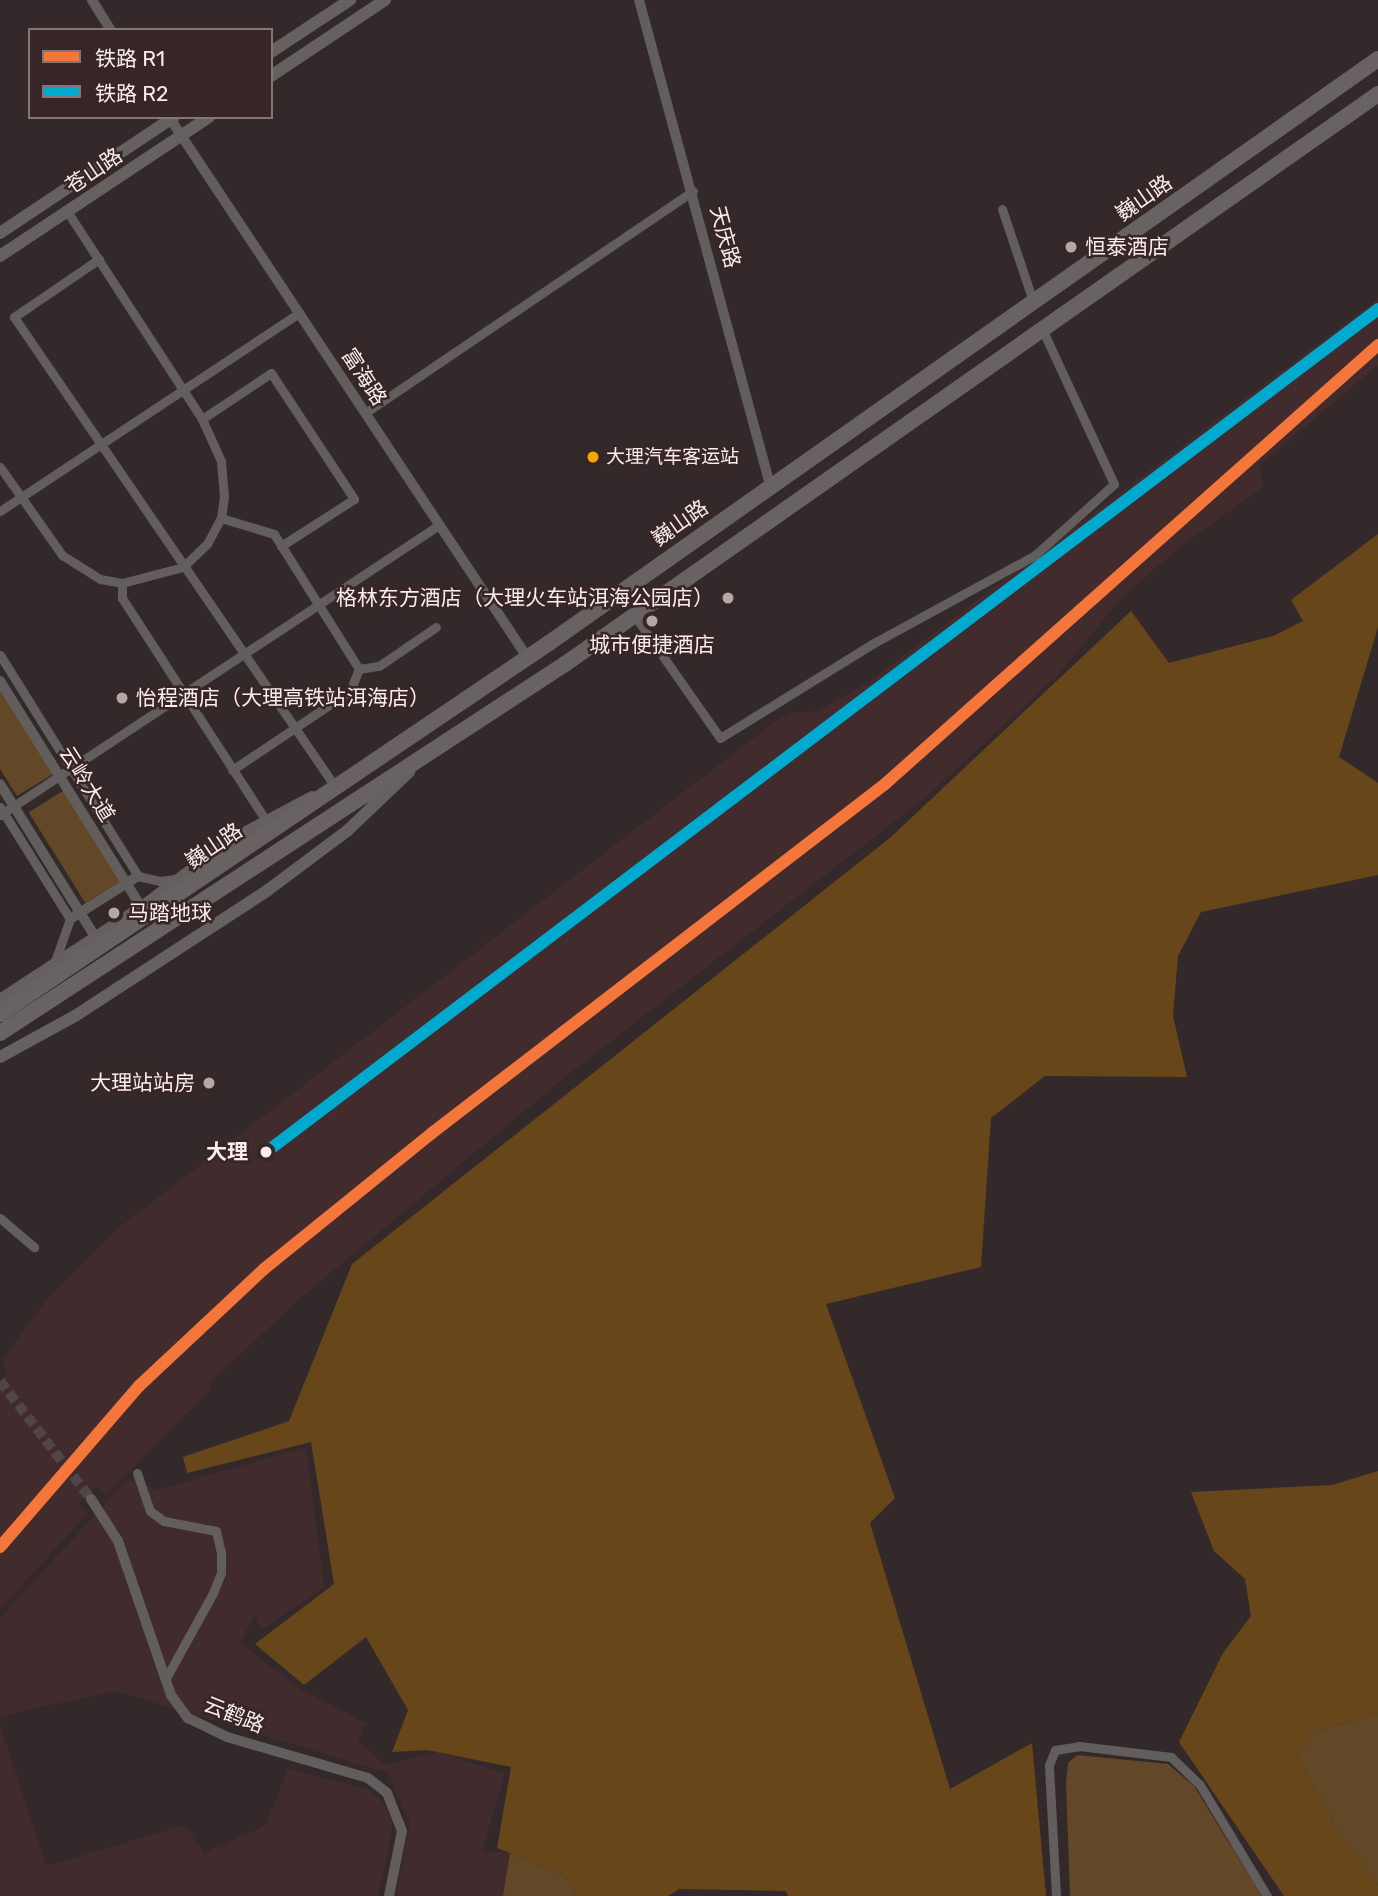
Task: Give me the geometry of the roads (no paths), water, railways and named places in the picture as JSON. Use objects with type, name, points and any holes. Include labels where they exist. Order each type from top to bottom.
[{"type":"highway","name":"巍山路","points":[[0,1014],[527,657],[1378,59]]},
{"type":"highway","name":"巍山路","points":[[0,1033],[634,615],[1378,93]]},
{"type":"highway","points":[[1032,301],[1042,329]]},
{"type":"main road","points":[[273,51],[350,0]]},
{"type":"main road","points":[[273,75],[385,0]]},
{"type":"main road","name":"苍山路","points":[[0,233],[170,119]]},
{"type":"main road","name":"苍山路","points":[[0,256],[206,119]]},
{"type":"main road","points":[[0,1057],[75,1016],[268,890],[347,831],[428,753]]},
{"type":"main road","points":[[0,1001],[142,908],[178,878],[266,821],[336,788]]},
{"type":"street","points":[[92,0],[110,28]]},
{"type":"street","name":"天庆路","points":[[639,0],[771,485]]},
{"type":"street","name":"富海路","points":[[172,119],[527,657]]},
{"type":"street","points":[[365,413],[693,191]]},
{"type":"street","points":[[1002,209],[1032,301]]},
{"type":"street","points":[[0,467],[62,555],[81,570],[122,583],[183,567],[206,544],[221,518],[222,471],[202,419],[68,211]]},
{"type":"street","points":[[99,260],[14,317],[293,730],[336,788]]},
{"type":"street","points":[[0,511],[299,313]]},
{"type":"street","points":[[634,615],[720,738],[881,639],[1035,555],[1114,484],[1042,329]]},
{"type":"street","points":[[202,419],[271,373],[354,499],[281,546]]},
{"type":"street","points":[[221,518],[274,534],[359,669]]},
{"type":"street","points":[[70,919],[1,812],[14,806],[439,525]]},
{"type":"street","points":[[122,583],[122,598],[266,821]]},
{"type":"street","points":[[359,669],[379,666],[436,627]]},
{"type":"street","points":[[0,655],[138,876],[159,881],[178,878]]},
{"type":"street","points":[[232,770],[350,691],[359,669]]},
{"type":"street","name":"云岭大道","points":[[0,681],[142,908]]},
{"type":"street","points":[[0,783],[96,938]]},
{"type":"street","points":[[52,967],[70,919],[138,876]]},
{"type":"street","points":[[0,1218],[34,1247]]},
{"type":"street","points":[[137,1473],[150,1511],[164,1521],[216,1531],[222,1552],[221,1573],[213,1593],[166,1678]]},
{"type":"street","name":"云鹤路","points":[[91,1499],[118,1541],[175,1702],[197,1724],[252,1745],[366,1777],[382,1787],[395,1804],[402,1831],[388,1896]]},
{"type":"street","points":[[1056,1896],[1049,1765],[1055,1750],[1079,1746],[1171,1757],[1200,1785],[1267,1896]]},
{"type":"tunnel","points":[[0,1381],[91,1499]]},
{"type":"railway","points":[[265,1153],[1378,309]]},
{"type":"railway","points":[[0,1547],[139,1386],[264,1269],[432,1133],[885,784],[1378,345]]},
{"type":"rail line","name":"R2","points":[[265,1153],[1378,309]]},
{"type":"rail line","name":"R1","points":[[0,1547],[139,1386],[264,1269],[432,1133],[885,784],[1378,345]]},
{"type":"place","name":"恒泰酒店","points":[[1071,247]]},
{"type":"place","name":"大理汽车客运站","points":[[593,457]]},
{"type":"place","name":"格林东方酒店（大理火车站洱海公园店）","points":[[728,598]]},
{"type":"place","name":"城市便捷酒店","points":[[652,621]]},
{"type":"place","name":"怡程酒店（大理高铁站洱海店）","points":[[122,698]]},
{"type":"place","name":"马踏地球","points":[[114,913]]},
{"type":"place","name":"大理站站房","points":[[209,1083]]},
{"type":"place","name":"大理","points":[[266,1152]]}]
